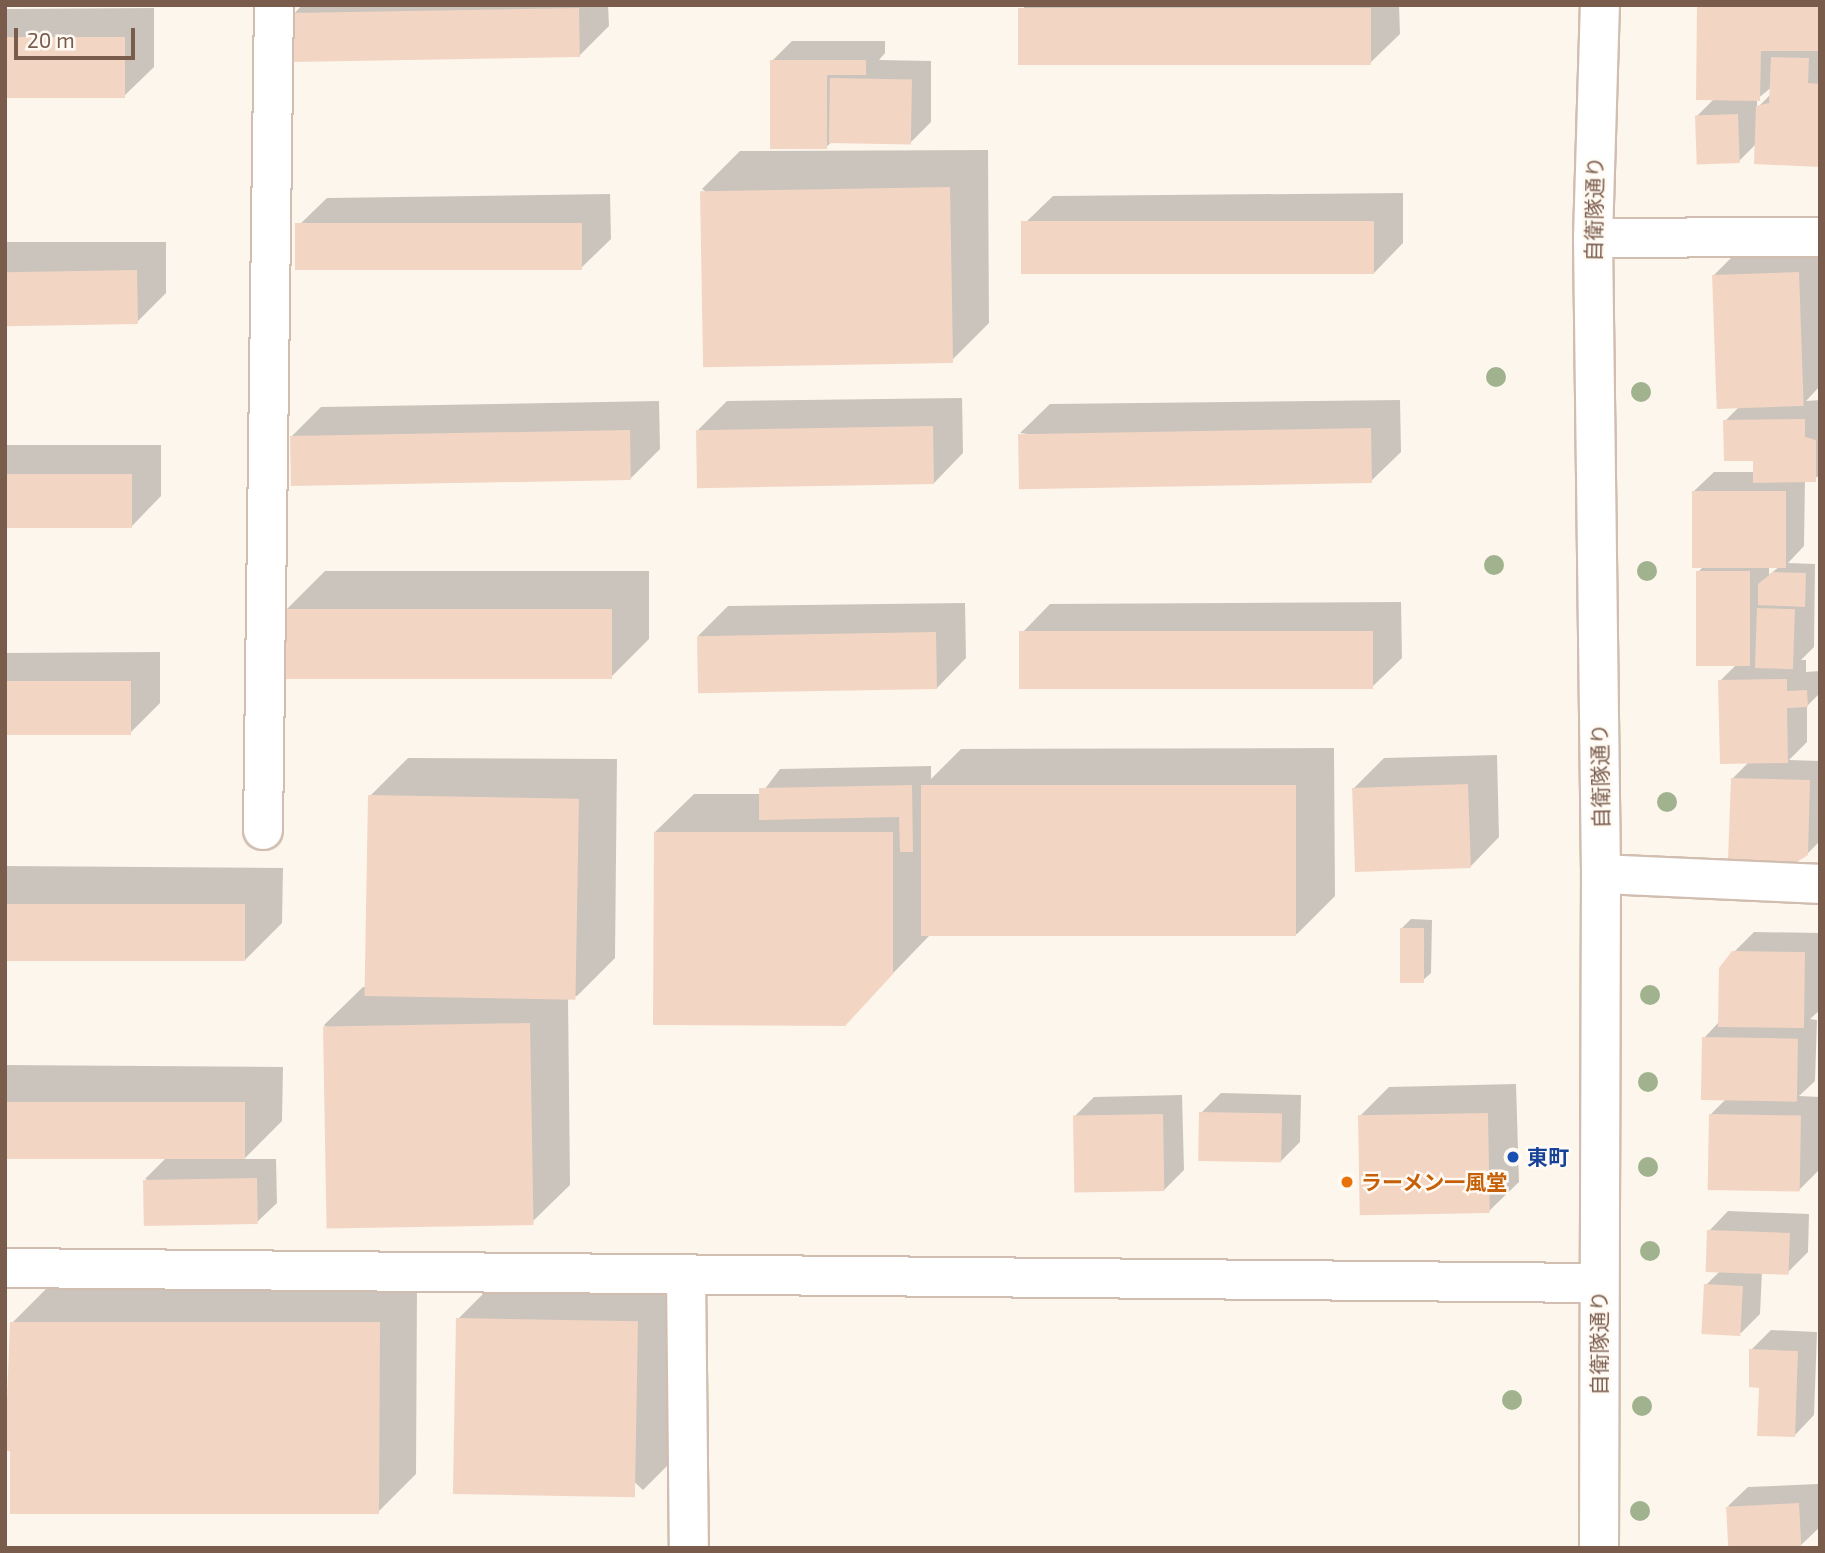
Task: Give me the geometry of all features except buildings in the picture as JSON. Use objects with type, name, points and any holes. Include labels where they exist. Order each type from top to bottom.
[{"type":"street","points":[[263,830],[274,5]]},
{"type":"street","name":"自衛隊通り","points":[[1599,1548],[1601,874],[1593,237],[1600,5]]},
{"type":"street","points":[[1593,237],[1820,237]]},
{"type":"street","points":[[1601,874],[1820,884]]},
{"type":"street","points":[[5,1268],[1598,1283]]},
{"type":"street","points":[[686,1274],[688,1548]]},
{"type":"place","name":"東町","points":[[1513,1157]]},
{"type":"place","name":"ラーメン一風堂","points":[[1347,1182]]}]
